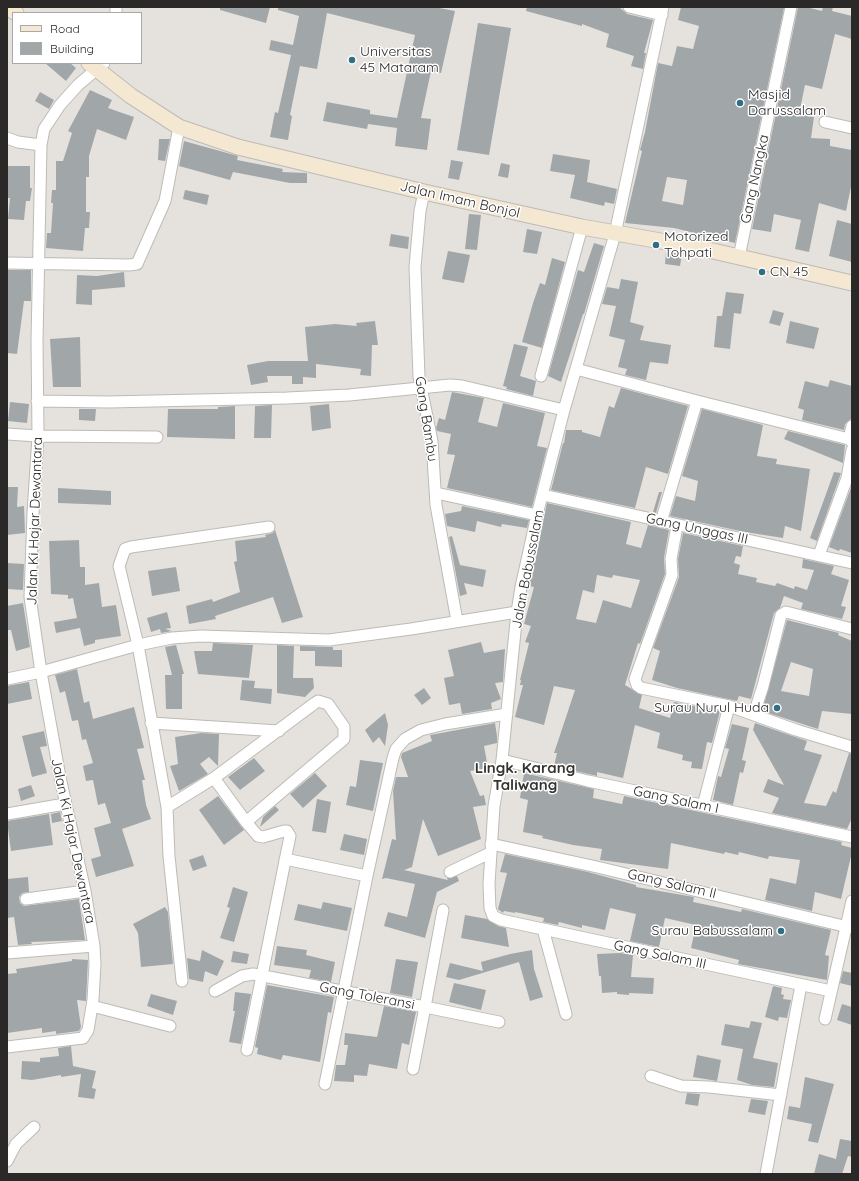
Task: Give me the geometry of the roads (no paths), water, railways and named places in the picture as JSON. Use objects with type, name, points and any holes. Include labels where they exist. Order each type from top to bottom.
[{"type":"main road","name":"Jalan Imam Bonjol","points":[[97,65],[132,96],[179,127],[238,147],[424,192],[582,227],[700,248],[852,283]]},
{"type":"street","points":[[629,7],[663,11]]},
{"type":"street","name":"Gang Nangka","points":[[739,257],[791,7]]},
{"type":"street","name":"Jalan Babussalam","points":[[492,913],[489,884],[490,848],[502,760],[517,612],[537,515],[564,410],[615,234],[663,11]]},
{"type":"street","name":"Jalan Ki Hajar Dewantara","points":[[7,1047],[76,1040],[86,1036],[92,1006],[95,964],[94,946],[85,891],[65,804],[41,672],[30,597],[33,572],[33,513],[38,436],[37,401],[40,145],[44,129],[60,104],[97,65]]},
{"type":"street","points":[[825,122],[852,128]]},
{"type":"street","points":[[7,263],[137,264],[165,201],[179,127]]},
{"type":"street","points":[[7,138],[18,142],[40,145]]},
{"type":"street","name":"Gang Bambu","points":[[424,192],[419,218],[415,267],[420,388],[432,441],[436,493],[456,621]]},
{"type":"street","points":[[541,376],[582,227]]},
{"type":"street","points":[[576,369],[851,440],[852,426]]},
{"type":"street","points":[[37,401],[117,402],[279,398],[348,395],[438,385],[462,386],[564,410]]},
{"type":"street","points":[[661,522],[697,401]]},
{"type":"street","points":[[7,434],[38,436],[157,437]]},
{"type":"street","points":[[819,555],[846,478],[852,450]]},
{"type":"street","points":[[436,493],[537,515]]},
{"type":"street","name":"Gang Unggas III","points":[[542,495],[677,526],[852,563]]},
{"type":"street","points":[[677,526],[671,559],[672,575],[635,679],[637,685],[641,688],[729,706],[796,730],[852,747]]},
{"type":"street","points":[[182,981],[169,856],[167,807],[138,645],[119,566],[125,549],[269,527]]},
{"type":"street","points":[[7,679],[41,672],[138,645],[172,638],[201,636],[329,640],[517,612]]},
{"type":"street","points":[[754,714],[763,686],[776,631],[783,613],[852,629]]},
{"type":"street","points":[[167,807],[214,778],[318,701],[328,704],[344,727],[344,739],[246,822]]},
{"type":"street","points":[[703,806],[729,706]]},
{"type":"street","points":[[325,1084],[396,749],[405,739],[421,730],[445,724],[507,714]]},
{"type":"street","points":[[151,724],[279,731]]},
{"type":"street","name":"Gang Salam I","points":[[502,760],[703,806],[852,837]]},
{"type":"street","points":[[214,778],[258,836],[263,837],[287,831],[290,836],[247,1050]]},
{"type":"street","points":[[7,814],[65,804]]},
{"type":"street","points":[[450,872],[490,848]]},
{"type":"street","name":"Gang Salam II","points":[[490,848],[605,868],[849,927]]},
{"type":"street","points":[[286,859],[368,876]]},
{"type":"street","points":[[26,899],[85,891]]},
{"type":"street","points":[[825,1019],[849,927],[852,901]]},
{"type":"street","name":"Gang Toleransi","points":[[215,991],[242,976],[253,974],[425,1007],[443,910]]},
{"type":"street","name":"Gang Salam III","points":[[492,913],[496,919],[832,991]]},
{"type":"street","points":[[543,929],[566,1014]]},
{"type":"street","points":[[7,953],[94,946]]},
{"type":"street","points":[[766,1174],[801,985]]},
{"type":"street","points":[[92,1006],[170,1026]]},
{"type":"street","points":[[413,1069],[425,1007],[499,1022]]},
{"type":"street","points":[[651,1076],[681,1086],[709,1087],[781,1095]]},
{"type":"street","points":[[7,1161],[16,1144],[34,1127]]},
{"type":"place","name":"Universitas 45 Mataram","points":[[352,60]]},
{"type":"place","name":"Masjid Darussalam","points":[[740,103]]},
{"type":"place","name":"Motorized Tohpati","points":[[656,245]]},
{"type":"place","name":"CN 45","points":[[762,272]]},
{"type":"place","name":"Surau Nurul Huda","points":[[777,708]]},
{"type":"place","name":"Surau Babussalam","points":[[781,931]]},
{"type":"district","name":"Lingk. Karang Taliwang","points":[[525,776]]}]
